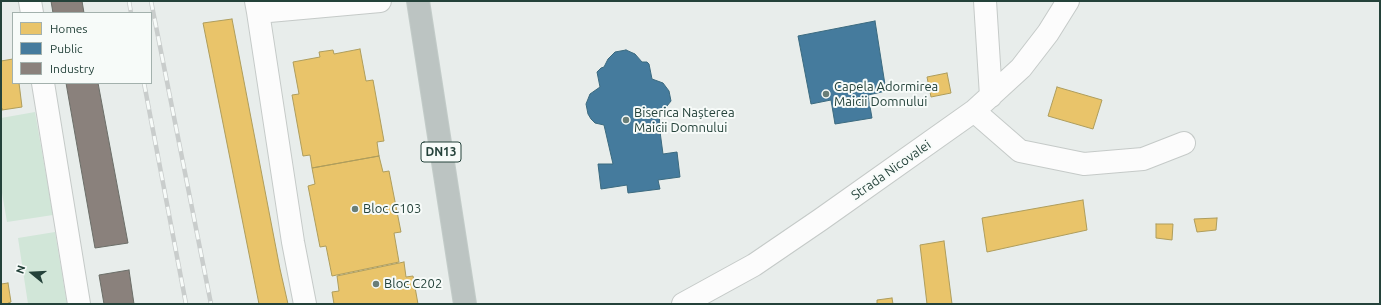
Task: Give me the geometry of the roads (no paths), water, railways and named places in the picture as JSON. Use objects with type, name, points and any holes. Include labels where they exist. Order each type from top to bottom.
[{"type":"highway","name":"DN13","points":[[418,1],[465,304]]},
{"type":"street","points":[[30,1],[32,12]]},
{"type":"street","points":[[305,304],[293,242],[257,6],[380,1]]},
{"type":"street","points":[[985,1],[991,96]]},
{"type":"street","name":"Strada Nicovalei","points":[[682,304],[754,265],[974,111],[1021,68],[1048,33],[1068,1]]},
{"type":"street","points":[[44,84],[79,304]]},
{"type":"street","points":[[974,111],[1020,150],[1084,164],[1143,160],[1184,143]]},
{"type":"railway","points":[[129,1],[131,12]]},
{"type":"railway","points":[[151,1],[211,304]]},
{"type":"railway","points":[[144,84],[186,304]]},
{"type":"place","name":"Capela Adormirea Maicii Domnului","points":[[826,94]]},
{"type":"place","name":"Biserica Nașterea Maicii Domnului","points":[[626,120]]},
{"type":"place","name":"Bloc C103","points":[[355,209]]},
{"type":"place","name":"Bloc C202","points":[[376,284]]}]
